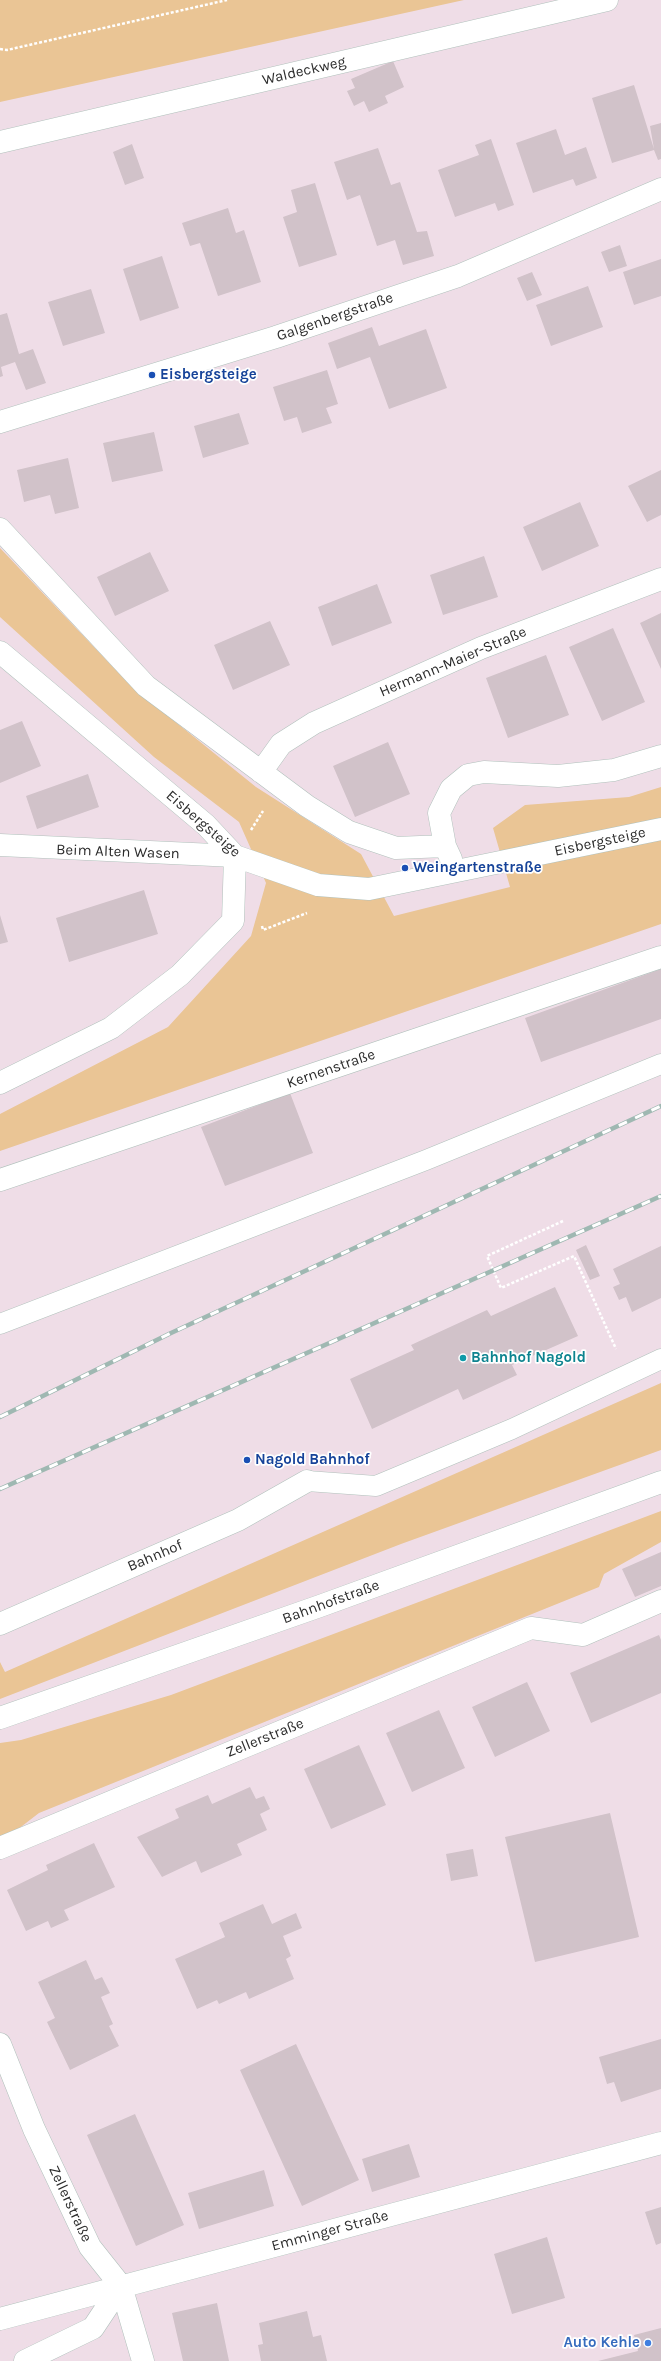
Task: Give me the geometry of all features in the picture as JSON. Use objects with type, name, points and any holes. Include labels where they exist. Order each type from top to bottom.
[{"type":"street","name":"Waldeckweg","points":[[0,142],[607,0]]},
{"type":"street","name":"Galgenbergstraße","points":[[0,422],[276,337],[458,276],[661,189]]},
{"type":"street","points":[[0,529],[146,686],[279,785],[349,832],[396,848],[445,846]]},
{"type":"street","name":"Hermann-Maier-Straße","points":[[261,772],[281,744],[314,723],[480,648],[661,579]]},
{"type":"street","name":"Eisbergsteige","points":[[0,652],[206,825],[235,856],[318,885],[369,889],[661,829]]},
{"type":"street","points":[[457,871],[445,846],[439,814],[451,790],[468,775],[484,772],[558,776],[600,772],[614,770],[661,756]]},
{"type":"street","name":"Beim Alten Wasen","points":[[0,845],[235,856]]},
{"type":"street","points":[[0,1084],[111,1028],[180,975],[233,921],[235,856]]},
{"type":"street","name":"Kernenstraße","points":[[0,1180],[661,957]]},
{"type":"street","name":"Bahnhof","points":[[0,1624],[238,1520],[307,1481]]},
{"type":"street","name":"Bahnhofstraße","points":[[0,1718],[320,1606],[661,1482]]},
{"type":"street","name":"Zellerstraße","points":[[0,1848],[531,1628],[583,1635],[661,1601]]},
{"type":"street","name":"Zellerstraße","points":[[0,2044],[34,2130],[90,2247],[121,2286],[144,2361]]},
{"type":"street","name":"Emminger Straße","points":[[0,2319],[661,2143]]},
{"type":"street","points":[[25,2361],[93,2328],[121,2286]]},
{"type":"lane","points":[[0,1324],[426,1160],[661,1064]]},
{"type":"lane","points":[[307,1481],[376,1486],[512,1429],[661,1359]]},
{"type":"path","points":[[0,49],[7,50],[227,0]]},
{"type":"path","points":[[235,856],[279,785]]},
{"type":"path","points":[[563,1221],[487,1256],[501,1288],[574,1256],[611,1338]]},
{"type":"path","points":[[578,1266],[583,1264]]},
{"type":"shaded area","points":[[0,0],[464,0],[0,102]]},
{"type":"shaded area","points":[[0,548],[131,686],[256,787],[361,854],[394,916],[510,887],[493,828],[525,805],[629,797],[661,787],[661,924],[0,1151],[0,1114],[168,1027],[251,936],[266,883],[239,822],[154,757],[0,617]]},
{"type":"shaded area","points":[[661,1383],[661,1450],[401,1544],[0,1699],[0,1662],[5,1672]]},
{"type":"shaded area","points":[[661,1511],[661,1542],[604,1574],[599,1587],[39,1813],[0,1843],[0,1743],[21,1740],[171,1695]]},
{"type":"building","points":[[393,61],[404,87],[385,96],[388,103],[369,112],[364,101],[354,106],[347,91],[355,88],[351,79]]},
{"type":"building","points":[[634,85],[654,149],[650,126],[661,123],[661,159],[658,160],[654,150],[612,163],[592,98]]},
{"type":"building","points":[[556,129],[565,155],[586,147],[597,178],[576,186],[573,179],[533,193],[516,143]]},
{"type":"building","points":[[491,139],[514,205],[498,211],[495,203],[455,217],[438,170],[479,155],[475,145]]},
{"type":"building","points":[[132,144],[144,178],[125,185],[113,152]]},
{"type":"building","points":[[378,148],[391,185],[400,182],[417,232],[427,231],[434,256],[403,265],[395,240],[377,246],[360,195],[347,200],[334,162]]},
{"type":"building","points":[[315,183],[337,255],[299,267],[283,217],[297,212],[291,190]]},
{"type":"building","points":[[228,208],[236,233],[244,230],[261,282],[218,296],[200,243],[190,246],[182,223]]},
{"type":"building","points":[[620,245],[627,266],[609,272],[601,252]]},
{"type":"building","points":[[162,256],[179,308],[140,321],[123,269]]},
{"type":"building","points":[[661,259],[661,296],[634,305],[623,272]]},
{"type":"building","points":[[532,272],[542,295],[527,301],[517,278]]},
{"type":"building","points":[[588,286],[603,327],[551,346],[536,305]]},
{"type":"building","points":[[91,289],[105,333],[63,346],[48,302]]},
{"type":"building","points":[[7,313],[19,354],[33,349],[46,383],[26,390],[15,362],[1,367],[3,376],[0,377],[0,315]]},
{"type":"building","points":[[372,327],[379,346],[426,329],[447,388],[389,409],[370,357],[337,369],[328,343]]},
{"type":"building","points":[[327,370],[338,404],[326,408],[332,423],[302,433],[297,417],[284,421],[273,387]]},
{"type":"building","points":[[239,413],[249,444],[203,458],[194,426]]},
{"type":"building","points":[[154,432],[163,471],[112,482],[103,443]]},
{"type":"building","points":[[68,458],[79,508],[55,514],[50,495],[24,502],[17,470]]},
{"type":"building","points":[[661,470],[661,515],[647,522],[628,486]]},
{"type":"building","points":[[580,502],[599,546],[542,571],[523,527]]},
{"type":"building","points":[[150,552],[169,591],[115,616],[97,577]]},
{"type":"building","points":[[484,556],[498,597],[443,615],[430,575]]},
{"type":"building","points":[[377,584],[392,623],[332,646],[318,607]]},
{"type":"building","points":[[661,613],[661,669],[640,623]]},
{"type":"building","points":[[270,621],[290,665],[233,690],[214,645]]},
{"type":"building","points":[[613,628],[645,702],[602,721],[569,647]]},
{"type":"building","points":[[546,655],[569,715],[508,738],[486,678]]},
{"type":"building","points":[[22,721],[41,766],[0,783],[0,730]]},
{"type":"building","points":[[388,742],[410,794],[355,817],[333,766]]},
{"type":"building","points":[[88,774],[99,807],[37,829],[26,796]]},
{"type":"building","points":[[144,890],[158,934],[69,962],[56,918]]},
{"type":"building","points":[[0,915],[8,942],[0,944]]},
{"type":"building","points":[[661,969],[661,1019],[541,1062],[525,1018]]},
{"type":"building","points":[[290,1093],[313,1153],[225,1186],[201,1127]]},
{"type":"building","points":[[586,1245],[600,1276],[590,1280],[576,1250]]},
{"type":"building","points":[[661,1246],[661,1298],[632,1312],[626,1297],[619,1300],[613,1287],[620,1284],[613,1269]]},
{"type":"building","name":"Bahnhof Nagold","points":[[555,1287],[578,1336],[512,1365],[517,1375],[463,1400],[458,1389],[372,1429],[350,1379],[414,1350],[411,1345],[487,1310],[491,1316]]},
{"type":"building","points":[[661,1552],[661,1586],[635,1597],[622,1569]]},
{"type":"building","points":[[659,1635],[661,1640],[661,1693],[591,1723],[570,1673]]},
{"type":"building","points":[[527,1682],[550,1731],[495,1757],[472,1707]]},
{"type":"building","points":[[439,1710],[465,1768],[412,1792],[386,1733]]},
{"type":"building","points":[[359,1745],[386,1805],[331,1829],[304,1769]]},
{"type":"building","points":[[250,1787],[256,1799],[264,1796],[270,1809],[260,1814],[267,1830],[237,1844],[242,1855],[201,1873],[196,1861],[162,1877],[137,1837],[179,1818],[175,1809],[208,1795],[212,1804]]},
{"type":"building","points":[[610,1813],[639,1937],[535,1962],[505,1837]]},
{"type":"building","points":[[94,1843],[115,1887],[64,1910],[69,1920],[51,1928],[48,1921],[26,1931],[7,1890],[48,1870],[46,1865]]},
{"type":"building","points":[[473,1849],[478,1876],[451,1881],[446,1854]]},
{"type":"building","points":[[263,1904],[272,1924],[296,1913],[302,1928],[283,1936],[291,1956],[286,1959],[294,1979],[249,1999],[246,1992],[219,2004],[217,2000],[197,2009],[175,1959],[225,1937],[219,1923]]},
{"type":"building","points":[[86,1960],[95,1980],[102,1977],[110,1993],[101,1997],[113,2024],[109,2026],[119,2046],[70,2070],[47,2022],[55,2018],[38,1982]]},
{"type":"building","points":[[661,2039],[661,2089],[621,2102],[614,2082],[607,2084],[599,2057]]},
{"type":"building","points":[[296,2044],[359,2180],[302,2206],[240,2070]]},
{"type":"building","points":[[135,2114],[184,2225],[136,2246],[87,2135]]},
{"type":"building","points":[[409,2144],[420,2177],[372,2192],[362,2159]]},
{"type":"building","points":[[264,2170],[274,2206],[199,2229],[188,2193]]},
{"type":"building","points":[[661,2207],[661,2243],[656,2245],[645,2212]]},
{"type":"building","points":[[547,2237],[565,2298],[512,2314],[494,2254]]},
{"type":"building","points":[[217,2303],[229,2361],[183,2361],[172,2313]]},
{"type":"building","points":[[307,2311],[313,2337],[321,2335],[327,2361],[261,2361],[258,2345],[263,2344],[259,2323]]},
{"type":"building","name":"Auto Kehle","points":[[661,2328],[661,2361],[598,2361],[638,2351],[634,2335]]},
{"type":"railway","points":[[0,1417],[171,1333],[661,1106]]},
{"type":"railway","points":[[0,1489],[661,1196]]},
{"type":"place","name":"Eisbergsteige","points":[[152,375]]},
{"type":"place","name":"Weingartenstraße","points":[[405,868]]},
{"type":"place","name":"Bahnhof Nagold","points":[[463,1358]]},
{"type":"place","name":"Nagold Bahnhof","points":[[247,1460]]},
{"type":"place","name":"Auto Kehle","points":[[648,2343]]}]
